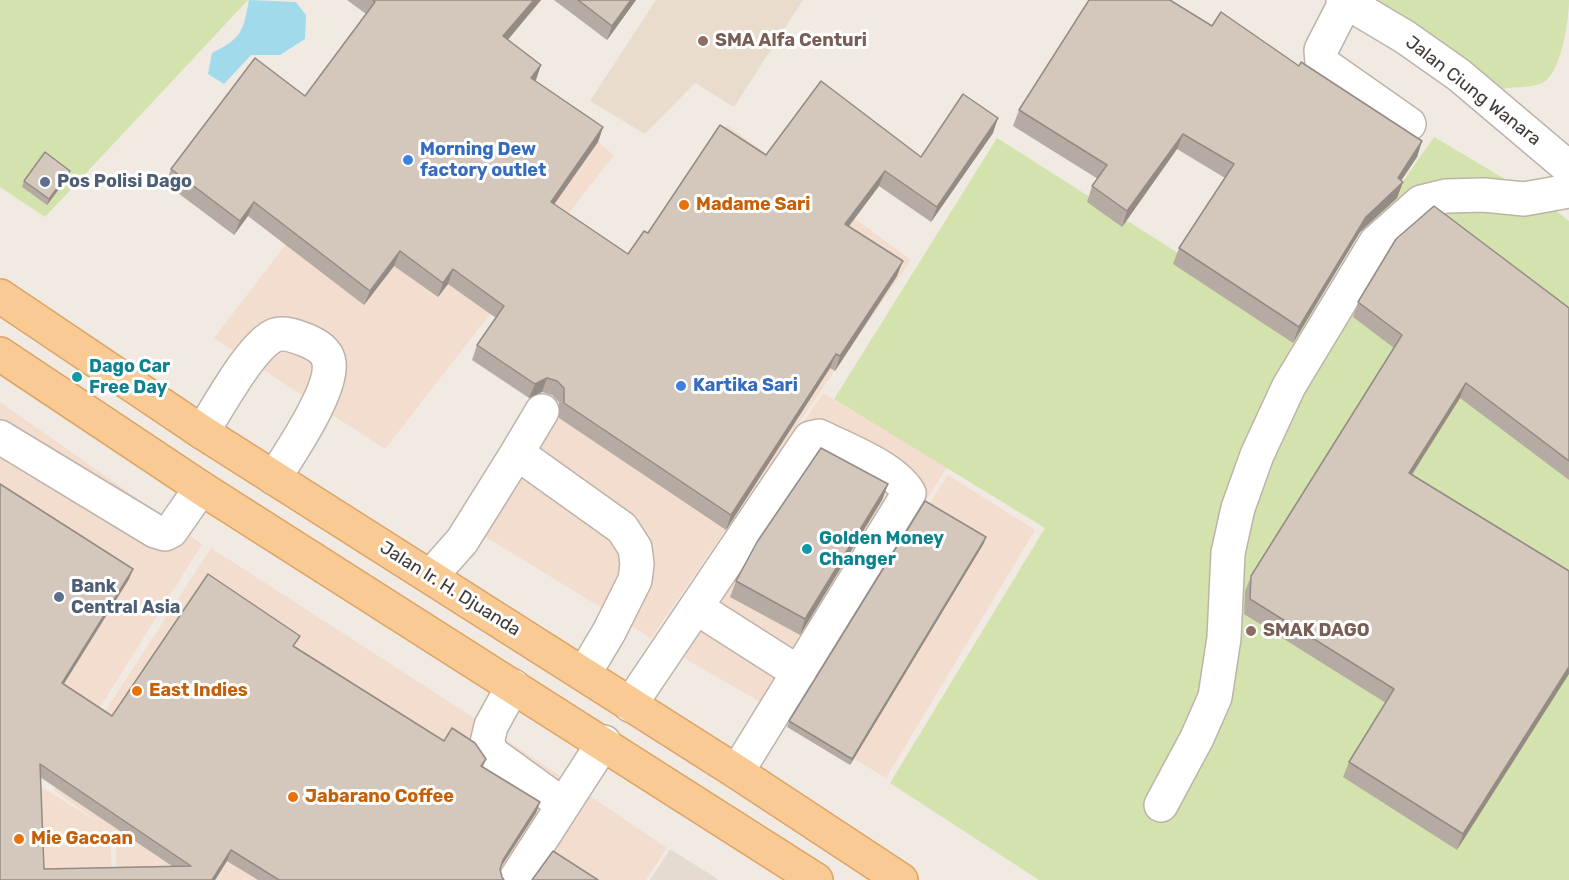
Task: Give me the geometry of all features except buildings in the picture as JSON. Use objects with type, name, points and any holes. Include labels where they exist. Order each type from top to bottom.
[{"type":"main road","name":"Jalan Ir. H. Djuanda","points":[[0,296],[202,432],[737,772],[901,880]]},
{"type":"main road","points":[[0,354],[201,488],[604,742],[816,880]]},
{"type":"street","points":[[1344,1],[1321,50],[1322,63],[1409,124]]},
{"type":"street","name":"Jalan Ciung Wanara","points":[[1344,1],[1405,37],[1459,75],[1569,168]]},
{"type":"street","points":[[1161,805],[1197,738],[1215,697],[1224,638],[1228,553],[1238,508],[1257,455],[1289,386],[1377,242],[1421,202],[1446,196],[1484,195],[1524,199],[1569,191]]},
{"type":"street","points":[[202,432],[262,344],[275,335],[296,335],[320,347],[329,363],[326,380],[314,412],[274,478]]},
{"type":"street","points":[[431,576],[462,541],[542,411]]},
{"type":"street","points":[[630,705],[810,438],[819,435],[872,462],[903,483],[909,493],[737,772]]},
{"type":"street","points":[[0,437],[160,533],[171,531],[201,488]]},
{"type":"street","points":[[517,453],[622,528],[635,548],[637,564],[635,580],[609,632],[584,674]]},
{"type":"street","points":[[697,608],[799,673]]},
{"type":"street","points":[[513,686],[494,720],[487,743],[493,754],[562,804]]},
{"type":"street","points":[[515,880],[604,742]]},
{"type":"shaded area","name":"SMA Alfa Centuri","points":[[656,0],[803,0],[734,107],[695,83],[645,134],[590,101]]},
{"type":"shaded area","points":[[454,25],[614,155],[385,449],[214,338]]},
{"type":"shaded area","points":[[727,125],[911,260],[651,638],[463,523]]},
{"type":"shaded area","points":[[823,393],[947,467],[788,718],[656,642]]},
{"type":"shaded area","points":[[0,402],[202,544],[54,781],[0,747]]},
{"type":"shaded area","points":[[948,475],[1035,530],[886,778],[789,719]]},
{"type":"shaded area","points":[[211,548],[468,714],[667,848],[646,880],[117,880],[115,834],[110,831],[112,880],[0,880],[0,761],[99,823],[54,790]]},
{"type":"shaded area","points":[[670,849],[719,880],[650,880]]},
{"type":"green space","points":[[0,0],[248,0],[45,217],[0,187]]},
{"type":"green space","points":[[1371,0],[1569,0],[1562,47],[1553,71],[1547,79],[1540,84],[1498,89]]},
{"type":"green space","points":[[1434,137],[1549,205],[1569,221],[1569,880],[1039,880],[890,783],[1045,528],[834,399],[997,138],[1299,330]]},
{"type":"water","points":[[249,0],[296,2],[306,15],[305,39],[280,55],[251,55],[224,84],[208,74],[212,53],[230,43],[240,33]]},
{"type":"place","name":"SMA Alfa Centuri","points":[[703,41]]},
{"type":"place","name":"Morning Dew factory outlet","points":[[408,160]]},
{"type":"place","name":"Pos Polisi Dago","points":[[45,182]]},
{"type":"place","name":"Madame Sari","points":[[684,205]]},
{"type":"place","name":"Dago Car Free Day","points":[[77,377]]},
{"type":"place","name":"Kartika Sari","points":[[681,386]]},
{"type":"place","name":"Golden Money Changer","points":[[807,549]]},
{"type":"place","name":"Bank Central Asia","points":[[59,597]]},
{"type":"place","name":"SMAK DAGO","points":[[1251,631]]},
{"type":"place","name":"East Indies","points":[[137,691]]},
{"type":"place","name":"Jabarano Coffee","points":[[293,797]]},
{"type":"place","name":"Mie Gacoan","points":[[19,839]]}]
